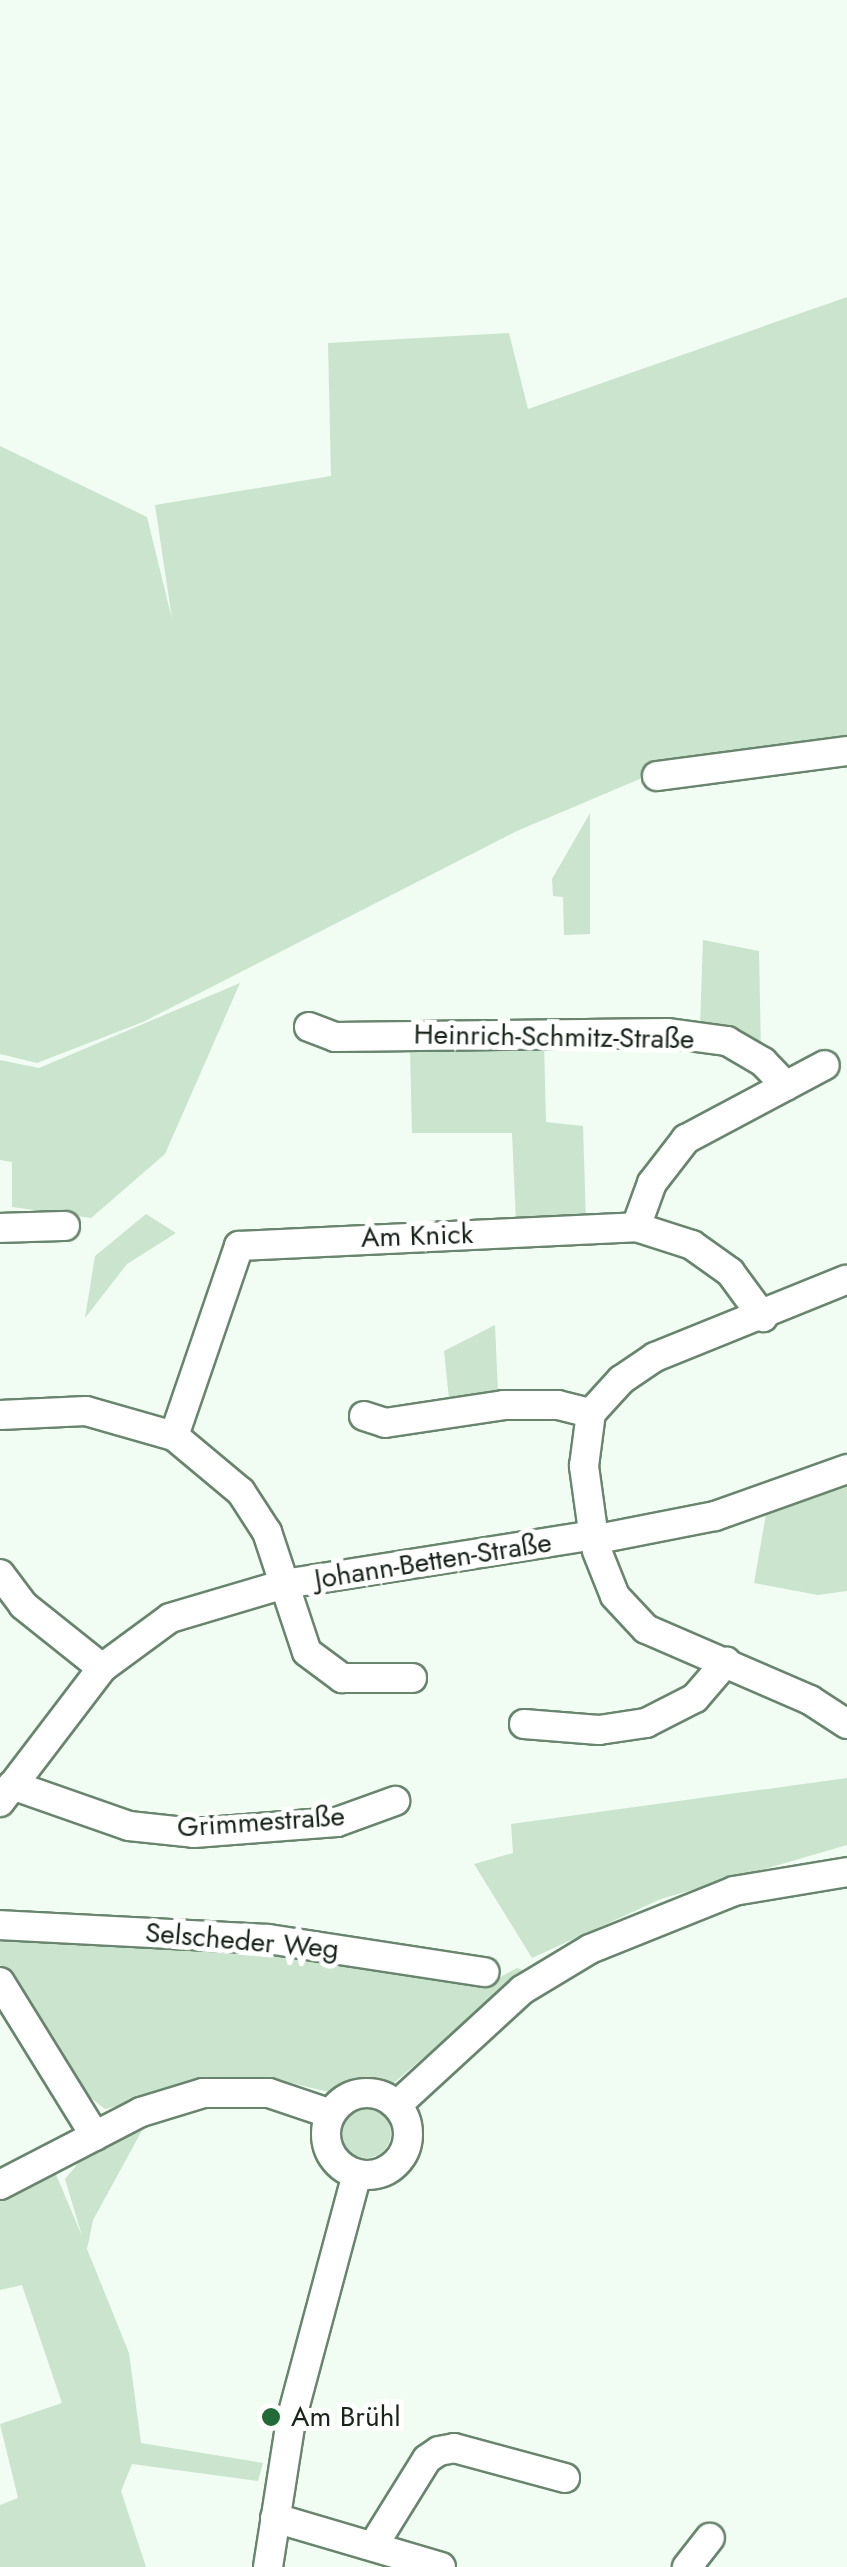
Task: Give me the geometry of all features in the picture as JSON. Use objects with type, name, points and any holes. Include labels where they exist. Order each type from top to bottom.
[{"type":"street","points":[[657,776],[847,751]]},
{"type":"street","name":"Heinrich-Schmitz-Straße","points":[[309,1027],[335,1037],[667,1033],[727,1042],[762,1062],[786,1086]]},
{"type":"street","points":[[636,1227],[652,1183],[686,1139],[825,1065]]},
{"type":"street","points":[[0,1228],[66,1226]]},
{"type":"street","name":"Am Knick","points":[[174,1436],[239,1246],[636,1227],[692,1245],[730,1272],[763,1316]]},
{"type":"street","points":[[846,1280],[655,1357],[621,1380],[591,1413],[584,1466],[606,1581],[632,1617],[659,1636],[726,1662],[847,1724]]},
{"type":"street","points":[[364,1416],[385,1423],[504,1405],[558,1405],[591,1413]]},
{"type":"street","points":[[0,1415],[86,1412],[174,1436],[241,1492],[267,1532],[307,1652],[342,1678],[412,1678]]},
{"type":"street","name":"Johann-Betten-Straße","points":[[285,1584],[715,1516],[847,1469]]},
{"type":"street","points":[[0,1574],[23,1605],[102,1668]]},
{"type":"street","points":[[6,1794],[102,1668],[170,1618],[285,1584]]},
{"type":"street","points":[[524,1724],[616,1730],[646,1722],[695,1698],[726,1662]]},
{"type":"street","name":"Grimmestraße","points":[[6,1794],[128,1826],[194,1833],[337,1822],[395,1801]]},
{"type":"street","points":[[396,2105],[522,1990],[590,1948],[734,1892],[847,1872]]},
{"type":"street","name":"Selscheder Weg","points":[[0,1924],[268,1939],[484,1972]]},
{"type":"street","points":[[0,1982],[95,2136]]},
{"type":"street","points":[[0,2185],[172,2099],[203,2092],[269,2094],[331,2114]]},
{"type":"street","points":[[359,2094],[396,2105],[408,2129],[404,2151],[381,2172],[357,2174],[342,2166],[328,2145],[331,2114],[359,2094]]},
{"type":"street","points":[[268,2567],[291,2420],[357,2174]]},
{"type":"street","points":[[372,2546],[426,2459],[439,2451],[454,2448],[565,2478]]},
{"type":"street","points":[[275,2518],[441,2567]]},
{"type":"street","points":[[688,2567],[710,2538]]},
{"type":"green space","points":[[847,297],[847,747],[649,775],[517,831],[143,1022],[37,1063],[0,1054],[0,446],[147,517],[172,619],[155,505],[331,476],[328,343],[509,333],[528,409]]},
{"type":"green space","points":[[590,813],[590,934],[564,935],[563,897],[553,896],[552,879]]},
{"type":"green space","points":[[703,940],[759,951],[761,1054],[700,1026]]},
{"type":"green space","points":[[240,983],[165,1154],[91,1218],[12,1207],[12,1162],[0,1160],[0,1060],[39,1068]]},
{"type":"green space","points":[[544,1044],[546,1122],[583,1126],[586,1221],[516,1223],[512,1133],[412,1133],[410,1049]]},
{"type":"green space","points":[[146,1214],[176,1233],[127,1264],[85,1318],[95,1256]]},
{"type":"green space","points":[[495,1325],[498,1391],[449,1399],[444,1351]]},
{"type":"green space","points":[[847,1484],[847,1591],[818,1595],[754,1583],[766,1514]]},
{"type":"green space","points":[[847,1778],[847,1845],[661,1899],[532,1958],[474,1864],[513,1853],[511,1824]]},
{"type":"green space","points":[[0,1937],[243,1949],[491,1982],[517,1968],[525,1971],[389,2087],[337,2094],[279,2080],[217,2081],[105,2109],[87,2095],[18,1982],[0,1965]]},
{"type":"green space","points":[[366,2108],[383,2116],[391,2133],[383,2150],[366,2158],[349,2150],[341,2133],[349,2116]]},
{"type":"green space","points":[[145,2125],[93,2220],[87,2249],[129,2353],[141,2443],[263,2463],[258,2481],[132,2464],[121,2491],[146,2567],[0,2567],[0,2505],[18,2498],[0,2424],[62,2403],[22,2285],[0,2290],[0,2194],[55,2172],[82,2236],[65,2179],[85,2155]]},
{"type":"place","name":"Am Brühl","points":[[271,2417]]}]
